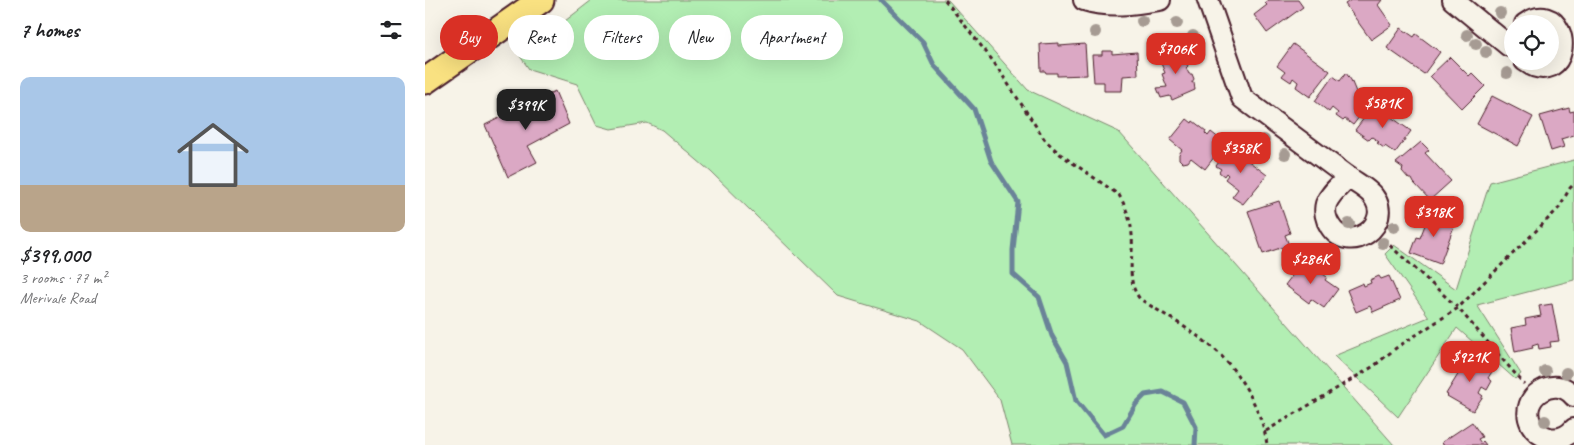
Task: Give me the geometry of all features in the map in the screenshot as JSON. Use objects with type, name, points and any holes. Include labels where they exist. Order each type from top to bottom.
[{"type":"main road","points":[[425,81],[541,0]]},
{"type":"street","points":[[1084,0],[1129,5],[1160,0]]},
{"type":"street","points":[[1208,0],[1242,98],[1369,192],[1375,198],[1378,206],[1377,222],[1365,235],[1357,238],[1348,238],[1332,230],[1327,222],[1325,213],[1326,204],[1331,196],[1348,177]]},
{"type":"street","points":[[1453,0],[1504,40]]},
{"type":"street","points":[[1559,24],[1567,35],[1568,44],[1566,52],[1559,61]]},
{"type":"street","points":[[1574,396],[1557,386],[1548,387],[1541,390],[1535,396],[1530,403],[1528,412],[1533,428],[1548,438],[1565,436],[1574,429]]},
{"type":"path","points":[[945,0],[993,61],[1045,140],[1060,154],[1119,196],[1125,205],[1132,235],[1131,282],[1134,292],[1140,299],[1209,345],[1235,371],[1266,431],[1267,445]]},
{"type":"path","points":[[1266,431],[1375,366],[1396,348],[1458,308],[1558,210],[1574,184]]},
{"type":"path","points":[[1372,229],[1458,308],[1535,396]]},
{"type":"green space","points":[[592,0],[948,0],[1028,90],[1119,132],[1394,445],[1012,445],[1000,400],[962,349],[920,321],[838,296],[711,172],[662,130],[647,123],[611,129],[597,125],[577,84],[529,69],[523,60],[574,60],[573,15]]},
{"type":"green space","points":[[1574,160],[1574,280],[1477,305],[1521,374],[1515,379],[1457,328],[1398,417],[1334,356],[1429,317],[1385,254],[1394,245],[1456,289],[1490,182]]},
{"type":"building","points":[[1269,0],[1298,0],[1303,7],[1267,33],[1254,15],[1267,5],[1265,3]]},
{"type":"building","points":[[1351,0],[1382,0],[1378,5],[1392,25],[1371,40],[1345,4]]},
{"type":"building","points":[[1401,28],[1414,37],[1416,34],[1440,52],[1424,74],[1387,48]]},
{"type":"building","points":[[1059,43],[1059,46],[1085,44],[1087,75],[1057,76],[1057,73],[1041,71],[1040,44]]},
{"type":"building","points":[[1293,44],[1330,71],[1310,97],[1296,87],[1298,82],[1293,78],[1291,82],[1282,76],[1285,72],[1277,66]]},
{"type":"building","points":[[1181,48],[1188,66],[1186,68],[1194,79],[1192,83],[1194,82],[1195,90],[1172,100],[1170,96],[1161,98],[1157,88],[1167,87],[1162,74],[1165,73],[1158,56]]},
{"type":"building","points":[[1102,51],[1112,51],[1112,54],[1137,52],[1138,75],[1123,76],[1122,91],[1104,91],[1104,82],[1094,82],[1092,55],[1102,55]]},
{"type":"building","points":[[1450,57],[1469,76],[1472,73],[1485,86],[1462,109],[1430,76]]},
{"type":"building","points":[[1346,73],[1356,92],[1370,103],[1353,125],[1345,119],[1343,121],[1336,116],[1338,113],[1332,108],[1329,112],[1315,101],[1333,76],[1340,81]]},
{"type":"building","points":[[555,91],[569,124],[528,146],[537,162],[508,177],[485,125]]},
{"type":"building","points":[[1492,96],[1533,117],[1518,146],[1477,124]]},
{"type":"building","points":[[1374,105],[1411,131],[1395,153],[1385,146],[1384,148],[1372,137],[1369,140],[1355,130]]},
{"type":"building","points":[[1569,108],[1570,112],[1574,111],[1574,135],[1561,139],[1564,147],[1551,151],[1540,116]]},
{"type":"building","points":[[1187,119],[1192,123],[1193,121],[1206,131],[1205,133],[1208,136],[1211,132],[1225,143],[1205,169],[1191,158],[1188,162],[1183,163],[1179,159],[1179,154],[1182,150],[1170,140]]},
{"type":"building","points":[[1421,142],[1429,150],[1425,153],[1451,181],[1430,200],[1412,179],[1409,179],[1402,171],[1403,168],[1396,163]]},
{"type":"building","points":[[1230,147],[1267,175],[1243,204],[1232,197],[1238,189],[1225,179],[1228,175],[1226,173],[1224,176],[1219,172],[1221,169],[1216,166]]},
{"type":"building","points":[[1279,201],[1290,233],[1285,235],[1289,245],[1263,254],[1248,211]]},
{"type":"building","points":[[1430,212],[1456,221],[1440,264],[1411,253],[1417,237],[1420,238]]},
{"type":"building","points":[[1304,260],[1327,277],[1325,280],[1338,289],[1324,308],[1311,299],[1309,303],[1285,285]]},
{"type":"building","points":[[1379,276],[1381,279],[1389,276],[1400,300],[1373,312],[1370,306],[1356,312],[1347,290],[1363,283],[1364,286],[1371,283],[1370,280]]},
{"type":"building","points":[[1552,304],[1559,341],[1550,342],[1551,347],[1539,349],[1538,344],[1532,346],[1533,348],[1515,352],[1511,328],[1526,325],[1525,319],[1541,316],[1539,306]]},
{"type":"building","points":[[1470,355],[1493,370],[1488,378],[1492,381],[1487,390],[1482,387],[1479,393],[1483,396],[1473,411],[1446,394]]},
{"type":"building","points":[[1472,422],[1482,437],[1478,439],[1486,445],[1443,445],[1442,442]]},
{"type":"waterway","points":[[881,0],[923,42],[934,65],[974,109],[991,161],[1018,202],[1013,250],[1013,274],[1039,297],[1052,336],[1067,362],[1076,401],[1104,435],[1123,426],[1136,404],[1145,395],[1163,392],[1183,402],[1196,427],[1195,445]]}]
